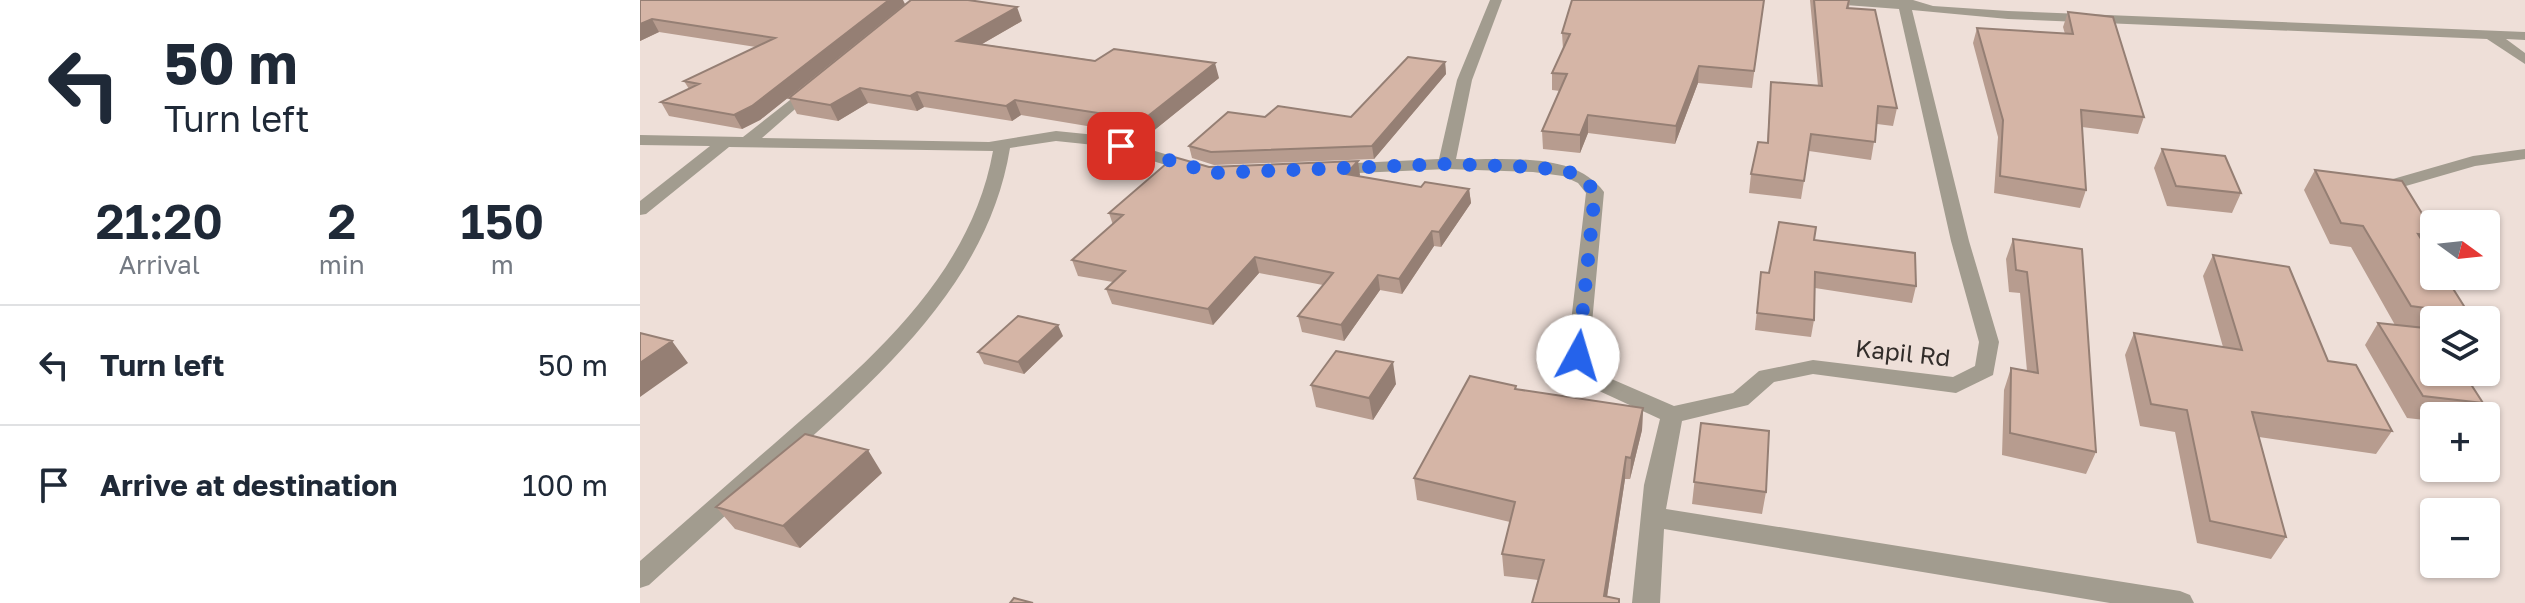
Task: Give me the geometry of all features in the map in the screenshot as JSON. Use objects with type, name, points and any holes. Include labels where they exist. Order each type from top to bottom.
[{"type":"street","points":[[1447,164],[1452,129],[1469,63],[1496,0]]},
{"type":"street","points":[[1832,0],[1908,4],[1933,10],[2008,15],[2525,36]]},
{"type":"street","name":"Kapil Rd","points":[[1672,415],[1740,399],[1767,376],[1813,367],[1956,385],[1985,370],[1989,342],[1960,241],[1908,4]]},
{"type":"street","points":[[2491,35],[2525,60]]},
{"type":"street","points":[[746,143],[825,76]]},
{"type":"street","points":[[640,140],[1002,145],[1056,136],[1106,141],[1213,173]]},
{"type":"street","points":[[640,210],[725,142]]},
{"type":"street","points":[[640,577],[869,373],[919,318],[968,249],[996,181],[1002,145]]},
{"type":"street","points":[[2392,185],[2473,161],[2525,154]]},
{"type":"street","points":[[1311,170],[1447,164],[1533,167],[1567,171],[1584,179],[1595,192],[1578,356],[1592,379],[1672,415],[1665,435],[1653,517],[1646,603]]},
{"type":"street","points":[[1653,517],[2180,603]]},
{"type":"building","points":[[640,0],[889,0],[752,106],[734,115],[661,102],[699,84],[684,81],[775,38],[652,19],[640,24]]},
{"type":"building","points":[[911,0],[968,0],[1017,7],[957,41],[1095,61],[1114,49],[1215,63],[1143,120],[1015,100],[1006,106],[917,92],[910,96],[860,88],[830,105],[789,98]]},
{"type":"building","points":[[1572,0],[1764,0],[1754,71],[1699,66],[1676,126],[1588,115],[1580,135],[1542,131],[1567,74],[1552,73],[1570,34],[1562,33]]},
{"type":"building","points":[[1814,0],[1849,0],[1847,8],[1875,10],[1897,108],[1878,106],[1875,142],[1811,134],[1804,181],[1751,174],[1758,142],[1768,143],[1771,82],[1822,86]]},
{"type":"building","points":[[2068,12],[2113,17],[2144,117],[2081,110],[2086,190],[2000,176],[2003,120],[1977,28],[2073,34]]},
{"type":"building","points":[[1408,57],[1445,62],[1372,146],[1211,152],[1189,146],[1228,112],[1265,117],[1278,106],[1351,117]]},
{"type":"building","points":[[2162,149],[2225,156],[2241,193],[2176,186]]},
{"type":"building","points":[[1174,157],[1209,167],[1358,161],[1346,174],[1421,187],[1425,182],[1469,189],[1439,232],[1432,231],[1399,279],[1378,275],[1341,325],[1298,316],[1333,273],[1255,257],[1208,309],[1106,289],[1125,271],[1072,260],[1123,215],[1109,213]]},
{"type":"building","points":[[2315,170],[2402,181],[2420,210],[2420,290],[2454,290],[2464,306],[2411,306],[2363,226],[2341,223]]},
{"type":"building","points":[[1779,222],[1816,227],[1814,240],[1915,253],[1916,286],[1815,272],[1814,320],[1757,313],[1761,272],[1769,273]]},
{"type":"building","points":[[2013,239],[2082,249],[2096,452],[2010,433],[2011,368],[2038,373],[2027,272],[2016,270]]},
{"type":"building","points":[[2213,255],[2289,267],[2328,361],[2356,365],[2392,431],[2252,412],[2286,537],[2210,521],[2187,410],[2151,404],[2134,333],[2242,350]]},
{"type":"building","points":[[1018,316],[1058,325],[1018,362],[978,352]]},
{"type":"building","points":[[2378,323],[2420,328],[2420,386],[2472,386],[2482,402],[2423,396]]},
{"type":"building","points":[[640,333],[672,341],[640,363]]},
{"type":"building","points":[[1336,351],[1393,362],[1369,398],[1311,385]]},
{"type":"building","points":[[1470,376],[1516,386],[1515,389],[1643,408],[1631,458],[1626,457],[1604,596],[1619,599],[1619,603],[1532,603],[1544,560],[1502,554],[1515,502],[1414,478]]},
{"type":"building","points":[[1701,423],[1769,431],[1766,492],[1694,482]]},
{"type":"building","points":[[805,434],[868,450],[783,526],[716,507]]},
{"type":"building","points":[[1014,598],[1033,603],[1010,603]]},
{"type":"route","points":[[1121,146],[1213,173],[1447,164],[1567,171],[1584,179],[1595,192],[1578,356]]}]
